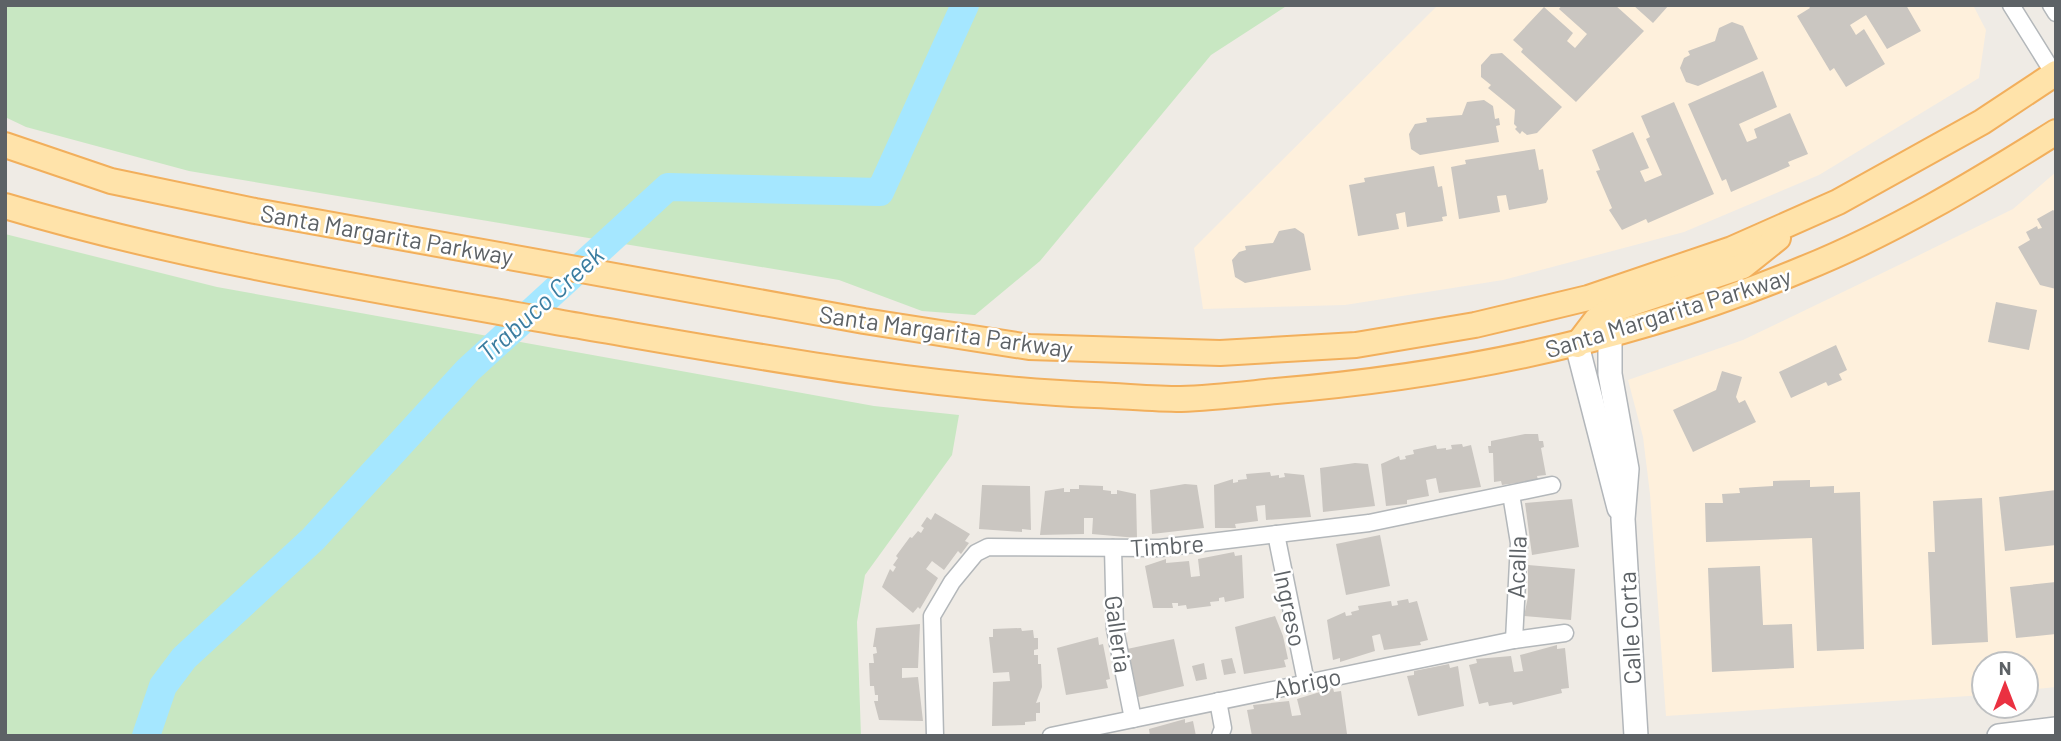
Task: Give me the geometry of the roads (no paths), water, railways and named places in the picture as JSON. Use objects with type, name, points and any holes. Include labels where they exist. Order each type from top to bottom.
[{"type":"main road","name":"Santa Margarita Parkway","points":[[6,146],[111,181],[255,211],[864,321],[1029,347],[1220,353],[1356,345],[1475,326],[1588,298],[1732,249],[1803,218],[1916,160],[2055,75]]},
{"type":"main road","name":"Santa Margarita Parkway","points":[[6,206],[117,237],[248,264],[517,315],[858,373],[1025,393],[1180,399],[1361,384],[1577,345],[1610,335],[1749,291],[1807,268],[1924,211],[2056,132]]},
{"type":"main road","points":[[1577,345],[1595,320],[1608,311],[1744,266],[1803,218]]},
{"type":"street","points":[[2011,5],[2055,75]]},
{"type":"street","points":[[2051,5],[2056,13]]},
{"type":"street","name":"Calle Corta","points":[[1610,335],[1610,374],[1628,469],[1623,519],[1636,736]]},
{"type":"street","name":"Calle Corta","points":[[1577,345],[1623,519]]},
{"type":"street","name":"Timbre","points":[[935,736],[932,616],[951,582],[976,553],[988,547],[1160,548],[1369,523],[1552,485]]},
{"type":"street","name":"Acalla","points":[[1511,494],[1519,543],[1514,640]]},
{"type":"street","name":"Ingreso","points":[[1276,534],[1306,682]]},
{"type":"street","name":"Galleria","points":[[1113,548],[1115,629],[1133,719]]},
{"type":"street","name":"Abrigo","points":[[1051,736],[1514,640],[1565,633]]},
{"type":"street","points":[[1218,701],[1225,733]]},
{"type":"street","points":[[1999,736],[2056,729]]},
{"type":"waterway","name":"Trabuco Creek","points":[[146,736],[163,686],[184,658],[313,539],[468,370],[668,187],[880,192],[965,5]]}]
